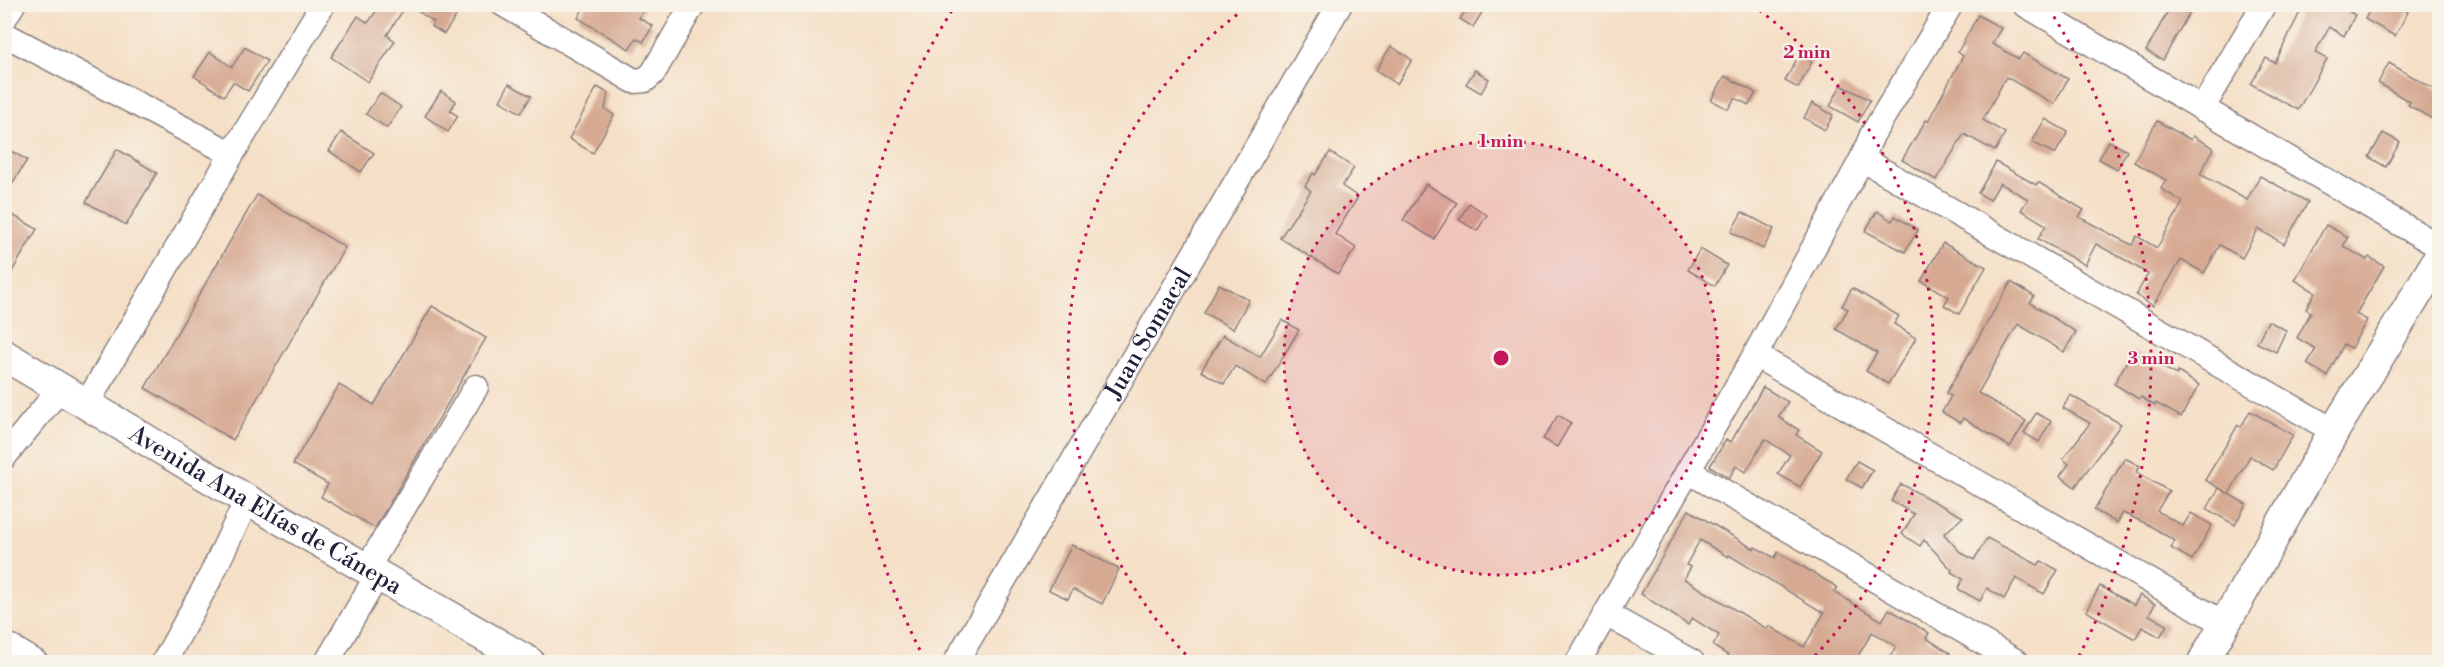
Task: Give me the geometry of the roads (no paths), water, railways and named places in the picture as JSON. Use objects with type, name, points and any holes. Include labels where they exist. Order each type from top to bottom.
[{"type":"main road","points":[[2203,663],[2334,431],[2439,256]]},
{"type":"main road","name":"Avenida Ana Elías de Cánepa","points":[[4,356],[372,573],[510,658]]},
{"type":"street","points":[[5,19],[13,4]]},
{"type":"street","points":[[86,405],[322,4]]},
{"type":"street","points":[[503,4],[634,81],[645,80],[653,73],[693,4]]},
{"type":"street","name":"Juan Somacal","points":[[966,659],[1340,4]]},
{"type":"street","points":[[1578,663],[1755,355],[1862,159],[1872,135],[1951,4]]},
{"type":"street","points":[[2024,4],[2439,247]]},
{"type":"street","points":[[2202,109],[2264,4]]},
{"type":"street","points":[[4,34],[232,154]]},
{"type":"street","points":[[1862,159],[2334,431]]},
{"type":"street","points":[[1755,355],[2225,624]]},
{"type":"street","points":[[327,663],[372,573],[476,387]]},
{"type":"street","points":[[4,457],[59,390]]},
{"type":"street","points":[[1688,471],[2017,663]]},
{"type":"street","points":[[164,663],[210,578],[247,501]]},
{"type":"street","points":[[1606,614],[1692,663]]},
{"type":"street","points":[[4,643],[35,663]]}]
